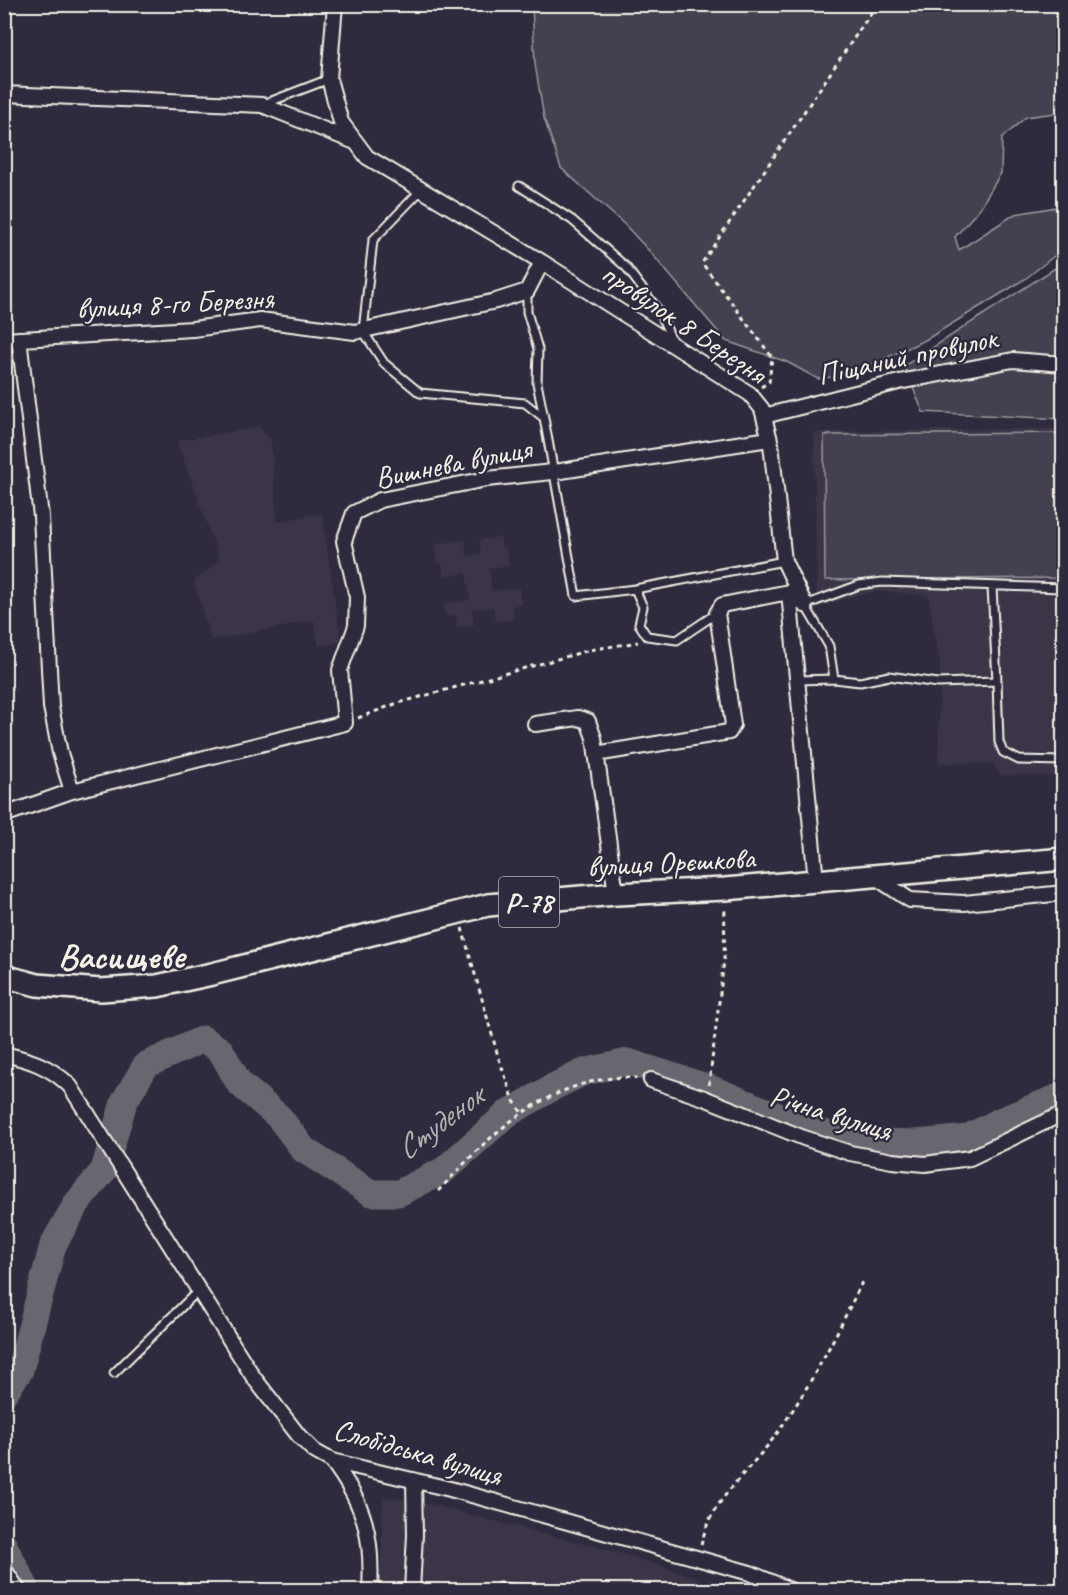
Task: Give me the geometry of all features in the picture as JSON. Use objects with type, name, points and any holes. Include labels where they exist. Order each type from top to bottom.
[{"type":"main road","name":"вулиця Орєшкова","points":[[4,976],[37,986],[101,990],[157,986],[488,905],[616,894],[816,882],[1064,859]]},
{"type":"street","name":"провулок 8 Березня","points":[[335,4],[329,79],[341,122],[368,157],[542,262],[750,394],[762,409],[770,439],[784,561],[805,605]]},
{"type":"street","points":[[4,94],[262,105],[356,142]]},
{"type":"street","points":[[527,291],[542,262]]},
{"type":"street","name":"вулиця 8-го Березня","points":[[4,340],[193,329],[260,320],[355,332],[527,291]]},
{"type":"street","points":[[20,339],[41,516],[51,707],[60,753],[72,791]]},
{"type":"street","name":"Піщаний провулок","points":[[764,416],[899,382],[1013,360],[1064,364]]},
{"type":"street","name":"Вишнева вулиця","points":[[345,723],[340,670],[356,626],[357,597],[344,541],[354,513],[380,500],[487,479],[770,439]]},
{"type":"street","points":[[789,592],[805,605]]},
{"type":"street","points":[[596,754],[729,732],[733,725],[717,614],[722,605],[789,592]]},
{"type":"street","points":[[789,592],[816,882]]},
{"type":"street","points":[[535,724],[578,718],[588,720],[596,754],[616,894]]},
{"type":"street","points":[[4,815],[72,791],[345,723]]},
{"type":"street","points":[[875,877],[910,900],[964,903],[1064,893]]},
{"type":"street","name":"Слобідська вулиця","points":[[4,1054],[41,1064],[70,1086],[254,1378],[280,1413],[314,1451],[332,1461],[414,1480],[750,1573],[790,1590]]},
{"type":"street","name":"Річна вулиця","points":[[651,1080],[850,1153],[926,1164],[970,1158],[1064,1113]]},
{"type":"street","points":[[332,1461],[348,1483],[366,1521],[372,1558],[370,1590]]},
{"type":"street","points":[[412,1590],[415,1535],[414,1480]]},
{"type":"street","points":[[4,1569],[18,1590]]},
{"type":"lane","points":[[262,105],[329,79]]},
{"type":"lane","points":[[519,186],[572,220],[626,267],[659,311],[675,348]]},
{"type":"lane","points":[[421,190],[373,240],[363,331],[384,363],[420,393],[525,403],[544,418]]},
{"type":"lane","points":[[527,291],[527,312],[538,349],[537,383],[576,596],[635,589],[784,561]]},
{"type":"lane","points":[[834,679],[829,646],[805,605],[858,585],[882,582],[1064,588]]},
{"type":"lane","points":[[992,587],[999,742],[1003,752],[1019,760],[1064,761]]},
{"type":"lane","points":[[635,589],[643,607],[639,624],[647,636],[677,640],[717,614]]},
{"type":"lane","points":[[797,680],[834,679],[860,682],[889,676],[938,683],[997,681]]},
{"type":"lane","points":[[114,1372],[200,1289]]},
{"type":"lane","points":[[500,1587],[547,1590]]},
{"type":"path","points":[[750,394],[769,382],[772,357],[702,263],[877,4]]},
{"type":"path","points":[[345,723],[459,686],[590,650],[638,642],[647,636]]},
{"type":"path","points":[[710,1080],[724,960],[725,889]]},
{"type":"path","points":[[456,912],[465,934],[498,1056],[514,1101],[521,1112]]},
{"type":"path","points":[[438,1191],[494,1135],[521,1112],[565,1089],[627,1077],[651,1080]]},
{"type":"path","points":[[696,1558],[709,1522],[731,1489],[764,1452],[790,1415],[835,1338],[862,1282]]},
{"type":"shaded area","points":[[532,5],[1063,5],[1063,112],[1026,117],[1002,138],[1001,173],[980,208],[955,237],[959,250],[1015,214],[1063,206],[1063,249],[1025,279],[927,339],[852,374],[818,379],[787,362],[726,341],[625,225],[561,168],[544,118],[535,64]]},
{"type":"shaded area","points":[[1063,263],[1063,419],[923,412],[904,366]]},
{"type":"shaded area","points":[[259,427],[271,439],[277,522],[322,513],[341,642],[319,646],[314,621],[211,640],[194,581],[220,560],[177,441]]},
{"type":"shaded area","points":[[1063,428],[1063,777],[1000,775],[993,763],[938,763],[940,665],[928,595],[877,591],[817,608],[814,432]]},
{"type":"shaded area","points":[[1063,433],[1063,578],[825,580],[824,435]]},
{"type":"shaded area","points":[[500,537],[502,547],[506,547],[509,566],[489,568],[492,591],[519,588],[521,604],[512,606],[514,619],[496,622],[493,607],[472,609],[474,625],[457,627],[456,615],[446,616],[444,604],[470,600],[466,573],[444,576],[442,563],[437,563],[435,544],[465,540],[467,556],[481,554],[479,540]]},
{"type":"shaded area","points":[[383,1496],[437,1506],[630,1556],[735,1590],[380,1590]]},
{"type":"waterway","name":"Студенок","points":[[4,1393],[20,1370],[53,1245],[77,1203],[104,1170],[124,1102],[146,1065],[203,1039],[221,1051],[239,1083],[279,1117],[304,1150],[371,1193],[399,1193],[444,1170],[507,1114],[555,1086],[584,1072],[628,1062],[707,1087],[846,1141],[917,1143],[967,1138],[1002,1120],[1064,1095]]},
{"type":"waterway","name":"Студенок","points":[[4,1546],[27,1590]]},
{"type":"district","name":"Васищеве","points":[[121,955]]}]
